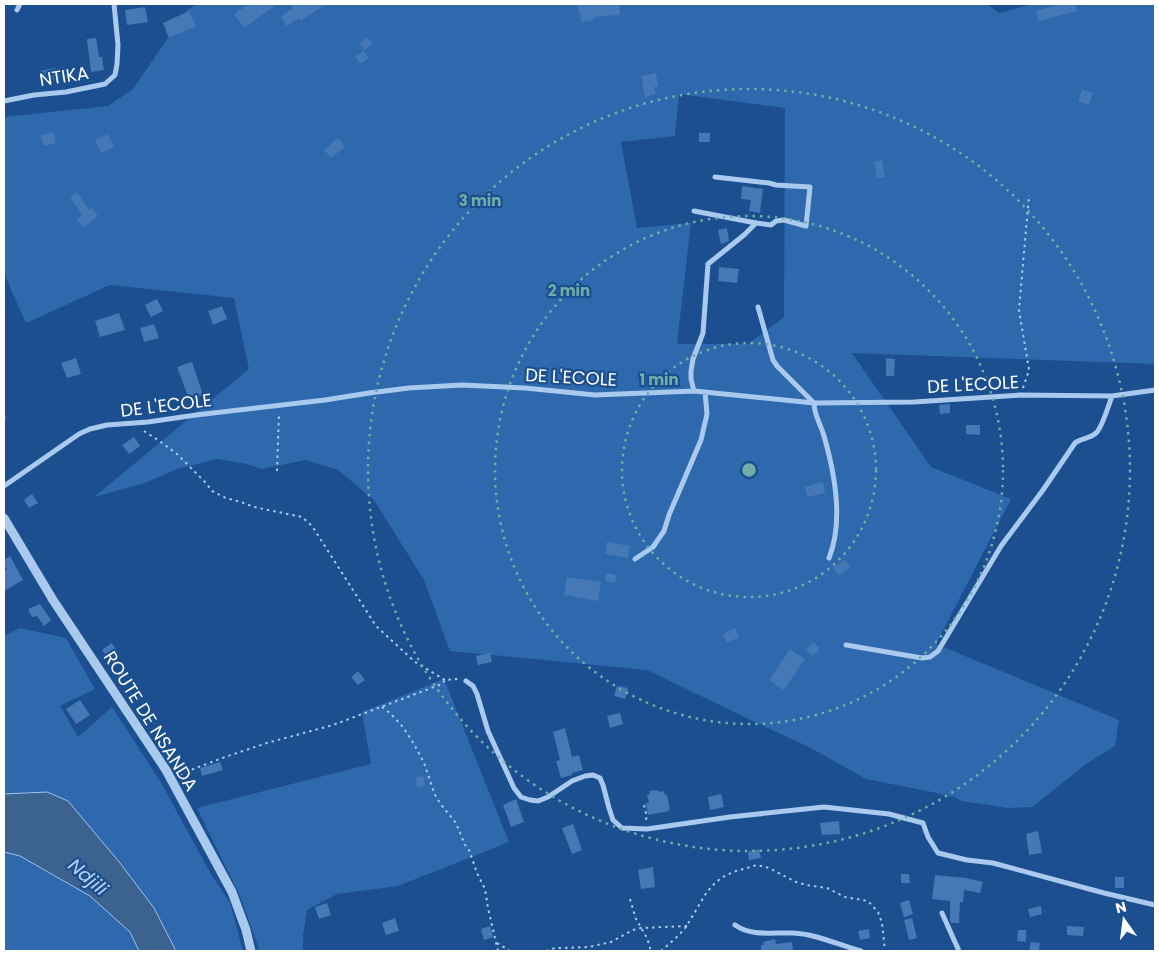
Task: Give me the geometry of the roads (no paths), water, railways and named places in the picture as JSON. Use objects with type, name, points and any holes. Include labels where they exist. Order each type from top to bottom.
[{"type":"street","points":[[17,10],[20,4]]},
{"type":"street","name":"NTIKA","points":[[4,101],[105,84],[115,75],[117,64],[118,45],[114,4]]},
{"type":"street","points":[[694,212],[771,225],[784,220],[806,226],[810,187],[776,185],[769,182],[715,177]]},
{"type":"street","points":[[694,391],[691,379],[692,359],[703,333],[708,264],[756,223]]},
{"type":"street","points":[[758,306],[773,360],[814,403],[814,409],[825,438],[836,488],[837,511],[833,548],[829,558]]},
{"type":"street","name":"DE L'ECOLE","points":[[4,486],[79,434],[108,425],[134,424],[409,388],[462,385],[525,388],[595,395],[694,391],[814,403],[914,402],[1020,395],[1112,396],[1155,390]]},
{"type":"street","points":[[635,559],[653,547],[664,532],[668,515],[701,440],[707,414],[705,392]]},
{"type":"street","points":[[846,645],[922,658],[930,657],[938,651],[1008,534],[1043,490],[1075,443],[1098,432],[1112,396]]},
{"type":"street","name":"ROUTE DE NSANDA","points":[[4,518],[53,600],[171,779],[232,892],[246,930],[251,951]]},
{"type":"street","points":[[466,681],[473,686],[477,694],[488,732],[514,788],[521,797],[530,800],[538,801],[548,797],[572,782],[593,774],[600,778],[613,820],[622,828],[640,829],[824,808],[889,814],[923,822],[928,836],[938,853],[967,860],[993,863],[1155,905]]},
{"type":"street","points":[[942,913],[959,951]]},
{"type":"street","points":[[735,924],[746,931],[762,934],[793,933],[816,936],[861,951]]},
{"type":"water","name":"Ndjili","points":[[47,792],[68,801],[120,863],[154,908],[176,951],[139,951],[130,932],[90,896],[20,856],[4,852],[4,794]]}]
